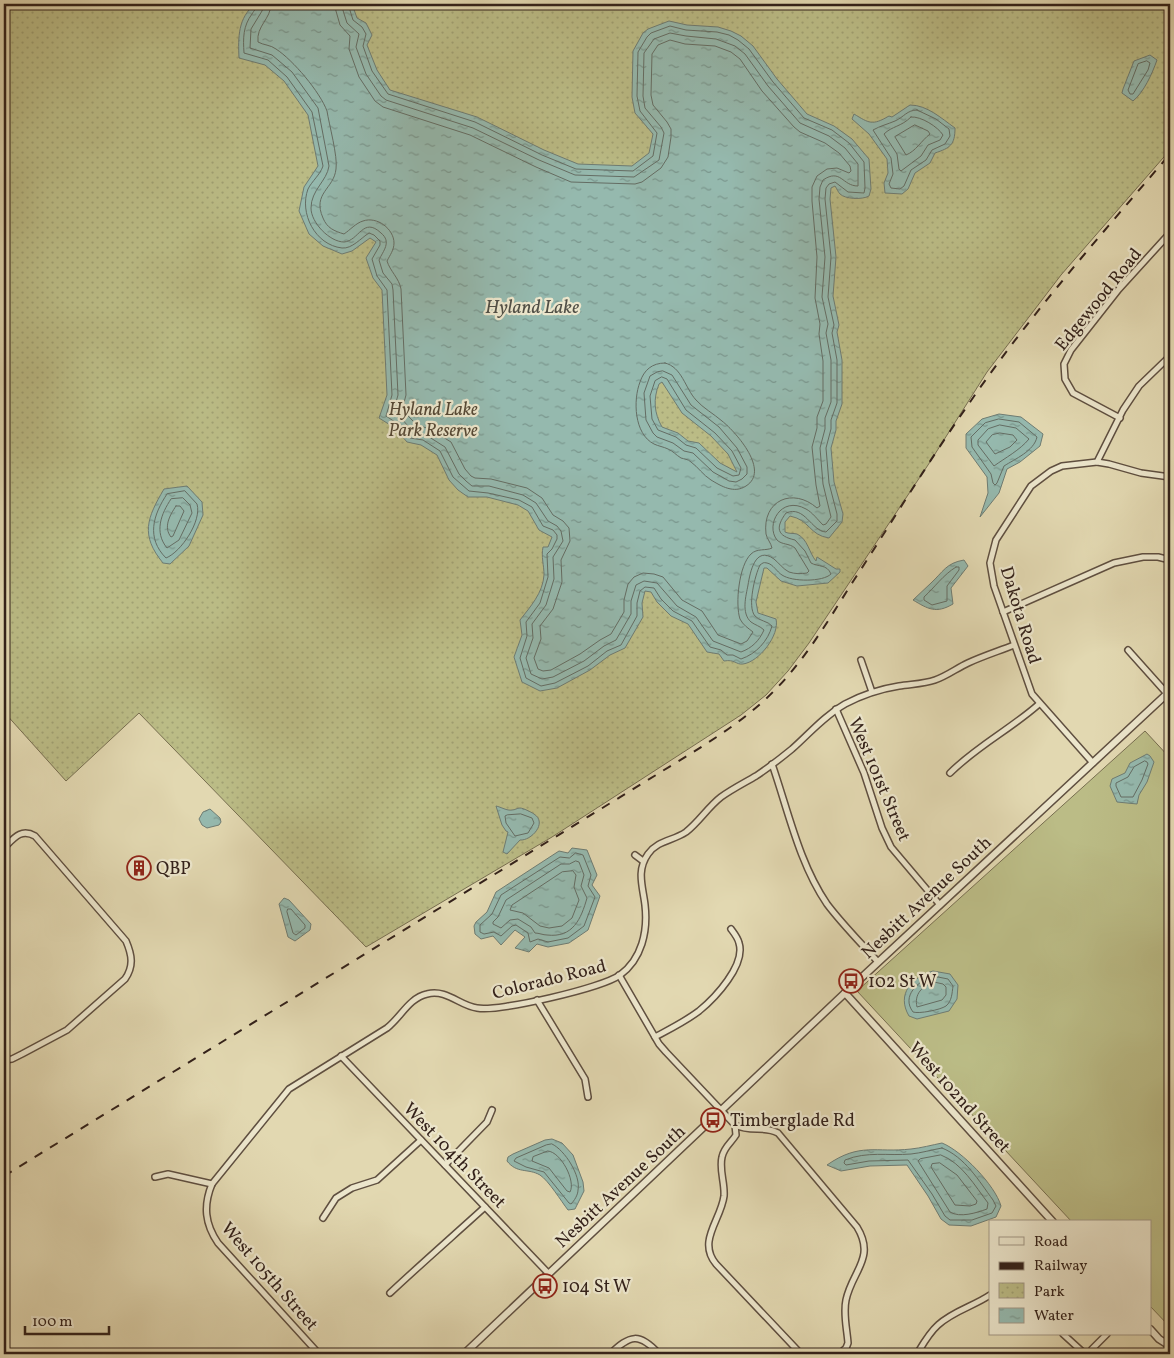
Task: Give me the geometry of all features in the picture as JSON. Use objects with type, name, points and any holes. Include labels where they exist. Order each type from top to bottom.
[{"type":"street","name":"Edgewood Road","points":[[1120,418],[1073,393],[1064,379],[1064,364],[1071,350],[1119,289],[1170,234]]},
{"type":"street","points":[[1097,462],[1138,386],[1170,356]]},
{"type":"street","name":"Dakota Road","points":[[1093,763],[1039,704],[1027,684],[994,586],[990,563],[992,551],[1001,530],[1024,496],[1040,477],[1062,466],[1097,462],[1142,473],[1170,477]]},
{"type":"street","points":[[1002,612],[1121,561],[1143,557],[1158,557],[1170,560]]},
{"type":"street","points":[[635,855],[643,861],[654,846],[685,832],[708,808],[772,764],[836,709],[872,692],[936,680],[979,658],[1014,645]]},
{"type":"street","points":[[1128,650],[1169,694]]},
{"type":"street","points":[[861,660],[872,692]]},
{"type":"street","name":"Nesbitt Avenue South","points":[[464,1354],[724,1112],[845,992],[1169,694]]},
{"type":"street","points":[[950,773],[972,752],[1017,722],[1039,704]]},
{"type":"street","name":"West 101st Street","points":[[836,709],[864,773],[882,828],[891,847],[940,904]]},
{"type":"street","points":[[772,764],[804,860],[819,890],[828,904],[878,962]]},
{"type":"street","points":[[4,848],[21,833],[25,832],[35,836],[126,941],[132,959],[129,973],[125,979],[67,1030],[12,1059],[4,1060]]},
{"type":"street","name":"Colorado Road","points":[[431,994],[447,995],[474,1008],[504,1007],[599,985],[619,975],[629,967],[642,947],[646,908],[640,878],[643,861]]},
{"type":"street","points":[[655,1037],[700,1010],[718,992],[734,971],[740,949],[739,942],[731,929]]},
{"type":"street","points":[[619,975],[655,1037],[666,1052],[736,1125],[747,1130],[766,1129],[778,1133],[862,1234],[865,1249],[864,1257],[848,1294],[845,1310],[848,1343],[846,1348],[839,1354]]},
{"type":"street","points":[[155,1176],[168,1174],[212,1184],[289,1089],[388,1028],[411,1003],[419,997],[431,994],[430,986]]},
{"type":"street","name":"West 102nd Street","points":[[845,992],[1051,1220]]},
{"type":"street","points":[[537,1000],[585,1079],[588,1096]]},
{"type":"street","name":"West 104th Street","points":[[341,1056],[549,1274]]},
{"type":"street","points":[[445,1165],[487,1122],[492,1110]]},
{"type":"street","points":[[736,1125],[736,1135],[722,1156],[724,1195],[722,1206],[708,1238],[709,1252],[716,1264],[801,1354]]},
{"type":"street","points":[[323,1218],[336,1198],[352,1188],[377,1180],[421,1140]]},
{"type":"street","name":"West 105th Street","points":[[212,1184],[207,1196],[206,1206],[208,1226],[212,1234],[319,1354]]},
{"type":"street","points":[[390,1293],[485,1207]]},
{"type":"street","points":[[917,1354],[938,1325],[989,1296]]},
{"type":"street","points":[[1152,1331],[1159,1339],[1170,1346]]},
{"type":"street","points":[[1065,1336],[1085,1354]]},
{"type":"street","points":[[1089,1354],[1105,1336]]},
{"type":"street","points":[[610,1354],[620,1344],[632,1338],[646,1341],[659,1354]]},
{"type":"green space","name":"Hyland Lake Park Reserve","points":[[4,4],[1170,4],[1170,150],[1061,275],[987,372],[928,465],[809,643],[788,671],[766,695],[741,715],[552,837],[366,947],[139,713],[66,781],[4,712]]},
{"type":"green space","points":[[1145,731],[1170,758],[1170,1327],[1152,1308],[1152,1220],[1070,1220],[857,991]]},
{"type":"water","name":"Hyland Lake","points":[[255,4],[352,4],[357,18],[366,23],[372,35],[367,45],[377,70],[390,90],[477,117],[544,150],[578,164],[632,166],[649,153],[653,134],[635,113],[632,97],[633,51],[643,33],[648,29],[669,21],[687,25],[718,27],[741,36],[753,46],[777,79],[807,114],[834,126],[852,139],[869,159],[871,189],[869,196],[858,198],[846,197],[840,194],[835,186],[831,188],[830,199],[836,257],[833,296],[839,325],[837,332],[842,360],[842,404],[836,421],[836,430],[831,448],[834,482],[843,514],[842,522],[829,538],[817,534],[797,518],[790,516],[785,522],[785,532],[801,536],[816,561],[817,557],[836,569],[840,569],[840,572],[828,583],[797,586],[781,581],[767,568],[764,568],[756,602],[758,613],[776,619],[776,625],[772,640],[762,653],[749,662],[741,664],[724,661],[719,654],[707,652],[688,624],[671,616],[657,602],[651,592],[645,591],[642,603],[643,617],[625,648],[610,655],[590,670],[557,688],[540,691],[522,682],[514,657],[522,635],[520,620],[541,588],[544,575],[543,547],[548,547],[552,537],[539,530],[528,511],[518,505],[487,497],[468,497],[449,480],[437,455],[421,445],[407,442],[395,428],[379,418],[387,395],[382,290],[373,278],[366,258],[376,242],[370,238],[352,251],[342,254],[323,246],[309,234],[299,211],[304,187],[318,166],[308,115],[284,81],[265,65],[239,58],[240,28],[249,9]],"holes":[[[662,382],[682,413],[711,436],[728,454],[737,472],[720,463],[699,443],[688,441],[678,433],[662,427],[655,406],[659,384]]]},
{"type":"water","points":[[1150,55],[1157,60],[1144,88],[1133,101],[1122,93],[1123,89],[1134,61]]},
{"type":"water","points":[[910,105],[928,110],[955,128],[953,142],[951,145],[935,153],[930,163],[915,173],[908,189],[902,194],[885,193],[884,183],[888,173],[887,159],[869,134],[852,119],[854,114],[867,121],[874,122],[889,116],[892,117]]},
{"type":"water","points":[[999,414],[1021,417],[1043,434],[1040,446],[1020,462],[1007,469],[999,493],[980,517],[988,493],[987,477],[966,448],[966,434],[982,419]]},
{"type":"water","points":[[187,486],[202,502],[203,515],[189,546],[170,564],[163,563],[151,544],[148,526],[150,518],[164,489]]},
{"type":"water","points":[[964,560],[968,566],[951,588],[953,604],[937,610],[923,606],[913,600],[945,568],[953,563]]},
{"type":"water","points":[[1147,754],[1154,762],[1147,782],[1139,795],[1137,804],[1117,802],[1110,786],[1112,779],[1125,773],[1130,763]]},
{"type":"water","points":[[496,806],[510,810],[523,809],[534,814],[539,822],[539,826],[533,835],[520,840],[507,854],[503,852],[508,832],[502,825]]},
{"type":"water","points":[[210,809],[220,818],[221,822],[219,825],[207,828],[202,825],[199,819],[203,812]]},
{"type":"water","points":[[572,848],[587,850],[597,875],[592,885],[600,896],[588,930],[569,943],[548,947],[537,944],[529,952],[515,948],[525,937],[515,930],[501,945],[493,936],[481,939],[475,934],[474,926],[476,922],[487,912],[496,892],[559,851],[568,853]]},
{"type":"water","points":[[284,898],[289,900],[311,924],[310,930],[295,941],[288,937],[279,904]]},
{"type":"water","points":[[933,971],[950,974],[958,985],[957,999],[949,1011],[917,1019],[909,1016],[904,1001],[908,988],[919,977]]},
{"type":"water","points":[[552,1139],[562,1143],[573,1155],[583,1182],[584,1191],[575,1209],[568,1210],[551,1186],[540,1175],[515,1168],[507,1161],[508,1157],[513,1154],[545,1140]]},
{"type":"water","points":[[942,1143],[968,1161],[992,1188],[1001,1206],[996,1217],[971,1226],[949,1225],[941,1219],[907,1165],[870,1166],[841,1171],[827,1165],[849,1153],[859,1151],[911,1149]]},
{"type":"railway","points":[[4,1176],[717,737],[760,704],[785,679],[816,638],[939,448],[991,372],[1066,277],[1170,154]]},
{"type":"place","name":"QBP","points":[[139,868]]},
{"type":"place","name":"102 St W","points":[[851,981]]},
{"type":"place","name":"Timberglade Rd","points":[[713,1120]]},
{"type":"place","name":"104 St W","points":[[545,1286]]}]
